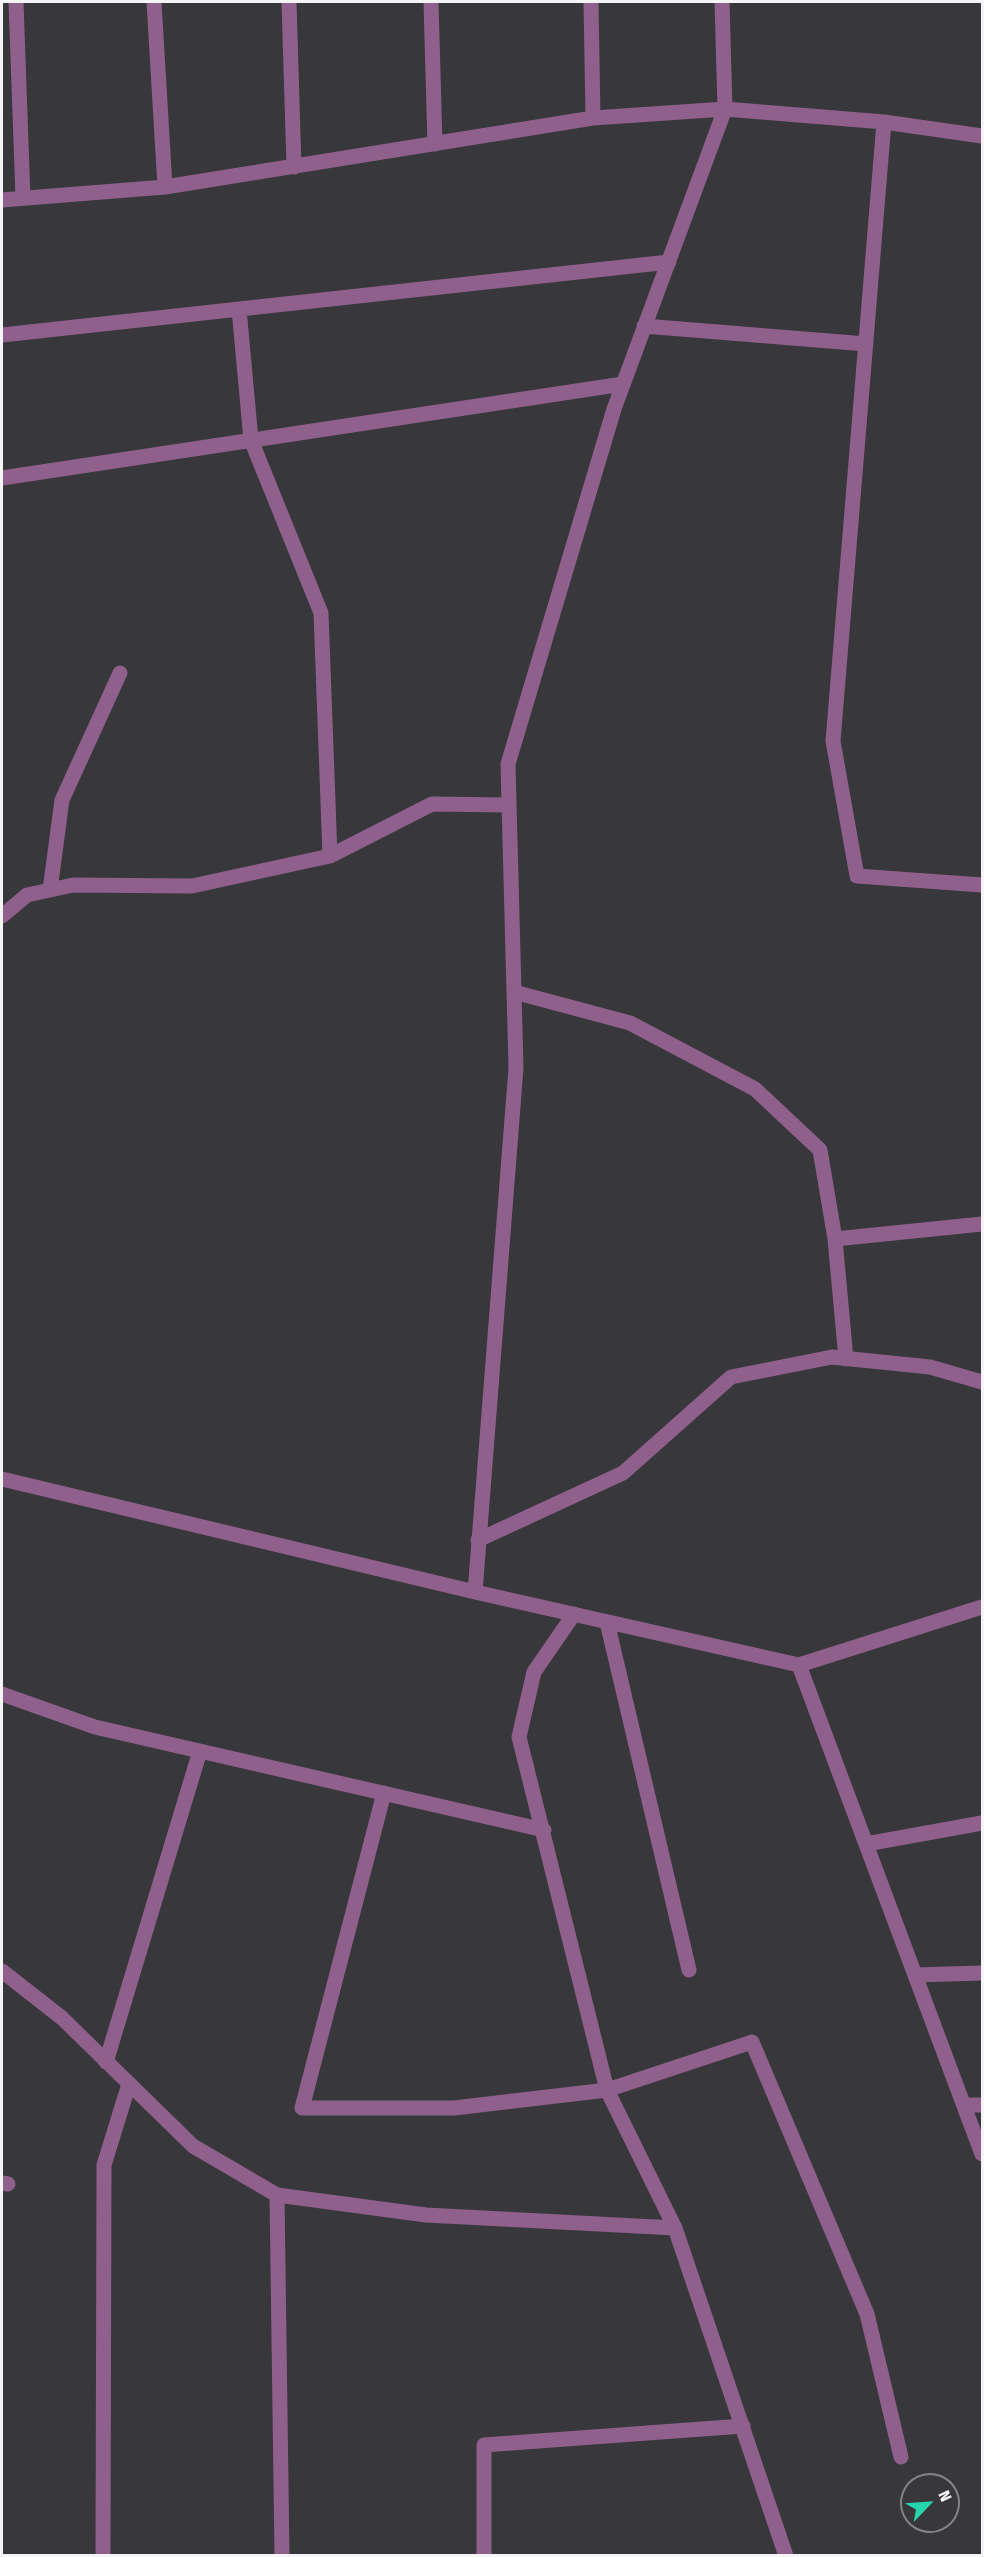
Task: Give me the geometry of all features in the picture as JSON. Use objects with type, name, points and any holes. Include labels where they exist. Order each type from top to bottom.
[{"type":"street","points":[[16,2],[23,198]]},
{"type":"street","points":[[154,2],[165,187]]},
{"type":"street","points":[[289,2],[294,167]]},
{"type":"street","points":[[431,2],[435,144]]},
{"type":"street","points":[[591,2],[593,118]]},
{"type":"street","points":[[474,1592],[516,1068],[508,764],[623,384],[725,109],[722,2]]},
{"type":"street","points":[[2,200],[165,187],[593,118],[725,109],[884,122],[982,136]]},
{"type":"street","points":[[884,122],[833,741],[857,876],[982,885]]},
{"type":"street","points":[[2,335],[669,262]]},
{"type":"street","points":[[239,309],[251,440],[321,613],[330,856]]},
{"type":"street","points":[[644,326],[866,344]]},
{"type":"street","points":[[2,478],[623,384]]},
{"type":"street","points":[[50,890],[62,800],[120,673]]},
{"type":"street","points":[[2,916],[27,895],[73,885],[192,886],[330,856],[432,804],[509,805]]},
{"type":"street","points":[[514,992],[630,1023],[755,1089],[820,1150],[835,1239],[846,1359]]},
{"type":"street","points":[[835,1239],[982,1224]]},
{"type":"street","points":[[478,1539],[623,1473],[731,1377],[832,1357],[930,1367],[982,1382]]},
{"type":"street","points":[[2,1479],[474,1592],[799,1665],[982,1607]]},
{"type":"street","points":[[574,1614],[534,1672],[519,1737],[607,2090],[675,2228],[786,2556]]},
{"type":"street","points":[[607,1622],[689,1970]]},
{"type":"street","points":[[799,1665],[982,2154]]},
{"type":"street","points":[[2,1694],[95,1727],[544,1830]]},
{"type":"street","points":[[106,2062],[200,1751]]},
{"type":"street","points":[[384,1793],[302,2108],[454,2108],[607,2090],[752,2042],[867,2314],[901,2457]]},
{"type":"street","points":[[866,1844],[982,1822]]},
{"type":"street","points":[[2,1971],[62,2018],[193,2146],[277,2195],[426,2215],[675,2228]]},
{"type":"street","points":[[915,1975],[982,1973]]},
{"type":"street","points":[[103,2556],[104,2165],[129,2085]]},
{"type":"street","points":[[964,2105],[982,2105]]},
{"type":"street","points":[[277,2195],[282,2556]]},
{"type":"street","points":[[484,2556],[484,2445],[743,2426]]}]
